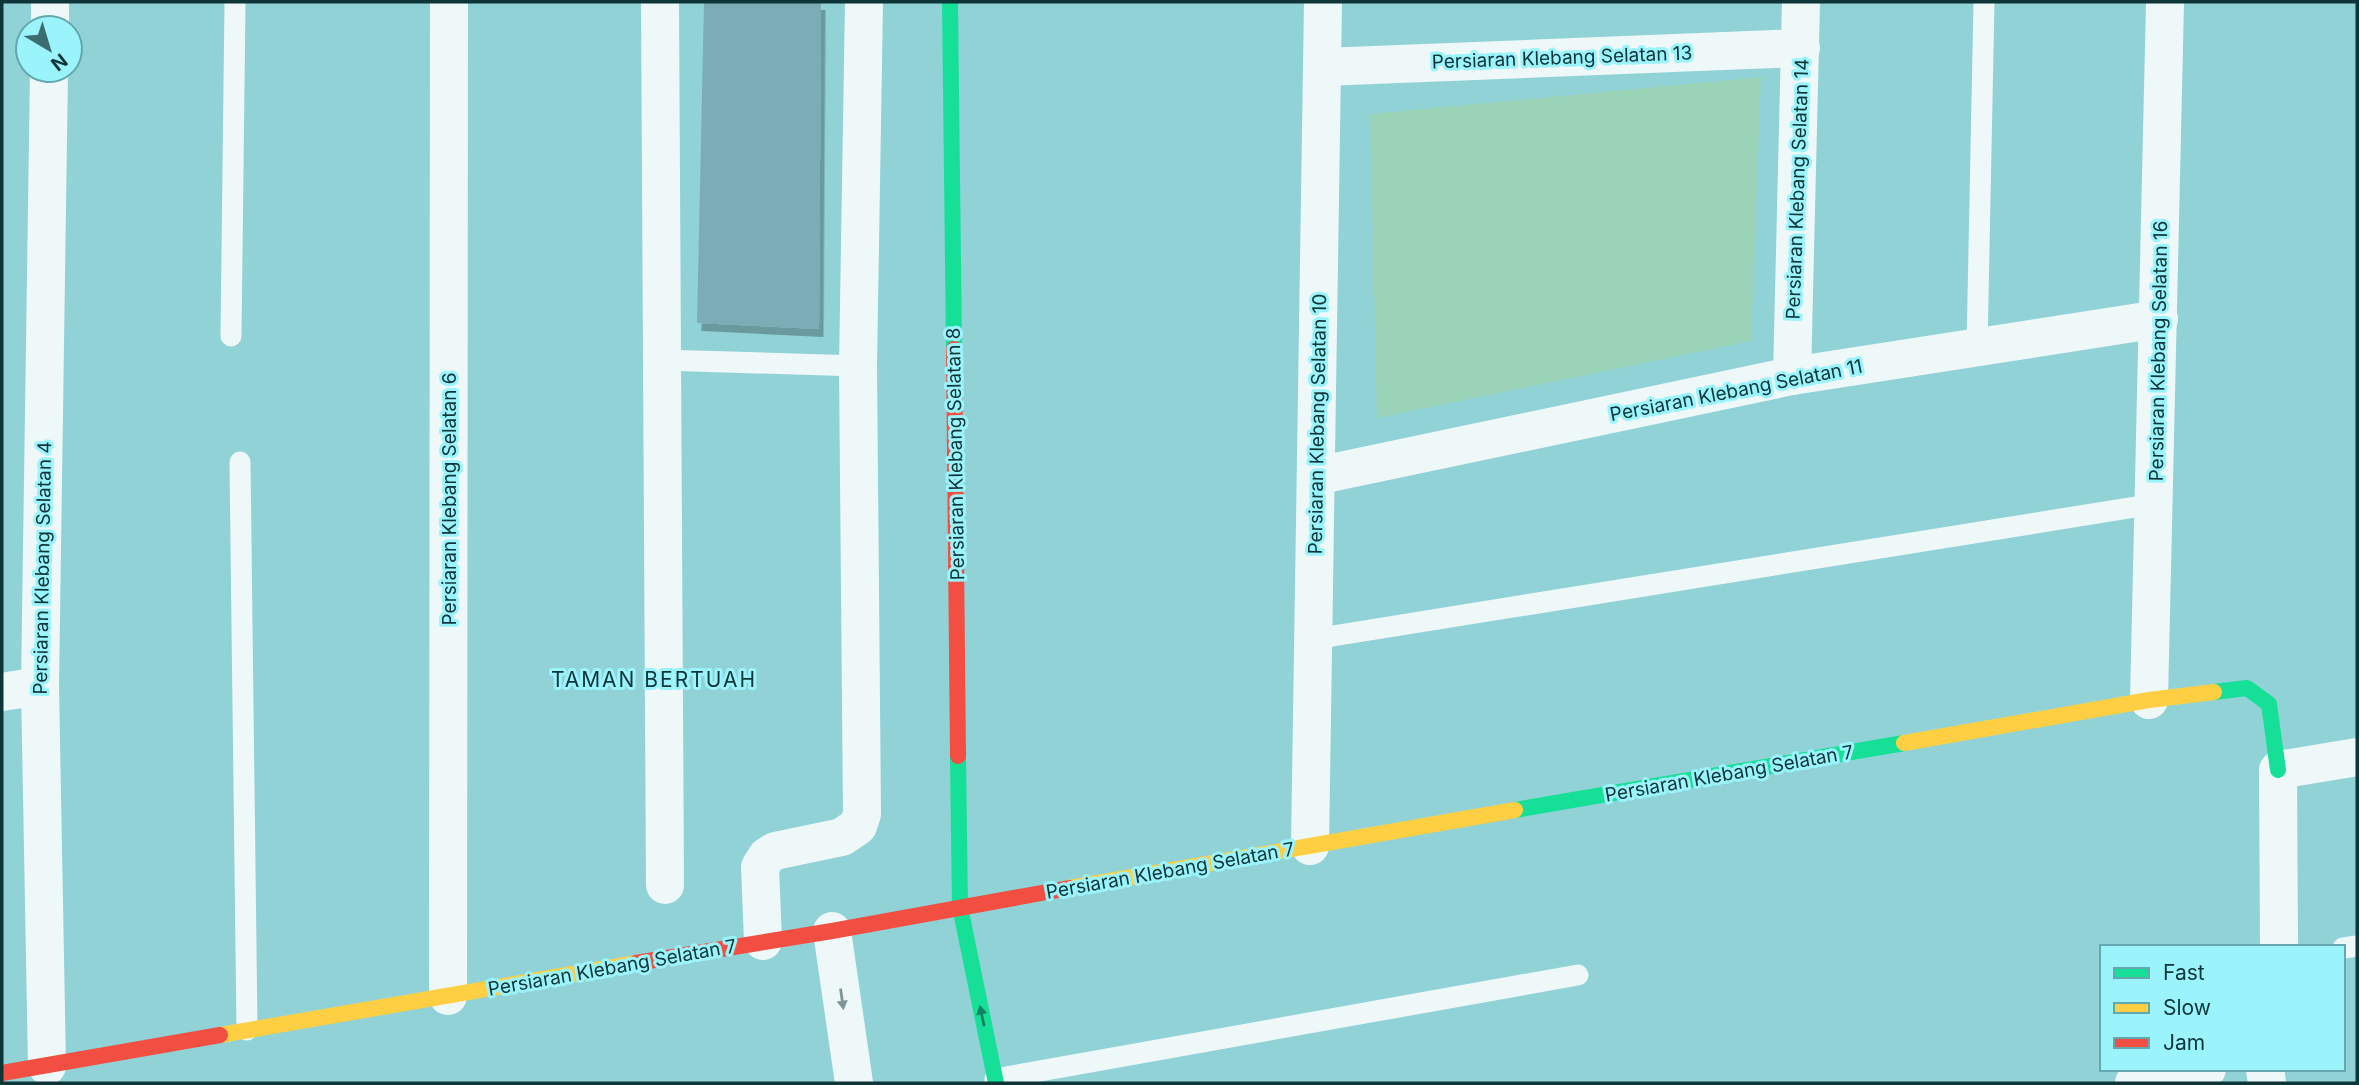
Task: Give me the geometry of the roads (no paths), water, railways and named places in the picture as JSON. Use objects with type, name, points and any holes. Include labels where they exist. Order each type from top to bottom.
[{"type":"street","name":"Persiaran Klebang Selatan 6","points":[[448,996],[450,2]]},
{"type":"street","points":[[660,2],[665,885]]},
{"type":"street","points":[[763,941],[760,867],[767,856],[775,851],[842,837],[858,826],[862,814],[858,366],[864,2]]},
{"type":"street","name":"Persiaran Klebang Selatan 8","points":[[950,2],[960,907],[996,1081]]},
{"type":"street","name":"Persiaran Klebang Selatan 10","points":[[1310,846],[1323,2]]},
{"type":"street","name":"Persiaran Klebang Selatan 14","points":[[1792,376],[1801,2]]},
{"type":"street","name":"Persiaran Klebang Selatan 16","points":[[2149,700],[2165,2]]},
{"type":"street","name":"Persiaran Klebang Selatan 13","points":[[1323,67],[1801,48]]},
{"type":"street","name":"Persiaran Klebang Selatan 4","points":[[47,1066],[40,686],[49,84]]},
{"type":"street","name":"Persiaran Klebang Selatan 11","points":[[1316,476],[1792,376],[2159,319]]},
{"type":"street","points":[[2,692],[40,686]]},
{"type":"street","name":"Persiaran Klebang Selatan 7","points":[[2,1073],[832,931],[2149,700],[2247,688],[2262,696],[2269,704],[2272,715],[2278,770]]},
{"type":"street","points":[[2279,945],[2278,770],[2357,757]]},
{"type":"street","points":[[832,931],[854,1083]]},
{"type":"street","points":[[2134,1083],[2187,1076],[2201,1071]]},
{"type":"lane","points":[[232,336],[235,2]]},
{"type":"lane","points":[[1977,347],[1984,2]]},
{"type":"lane","points":[[662,360],[858,366]]},
{"type":"lane","points":[[240,462],[247,1031]]},
{"type":"lane","points":[[1314,639],[2154,504]]},
{"type":"lane","points":[[996,1081],[1578,975]]},
{"type":"district","name":"TAMAN BERTUAH","points":[[654,680]]}]
